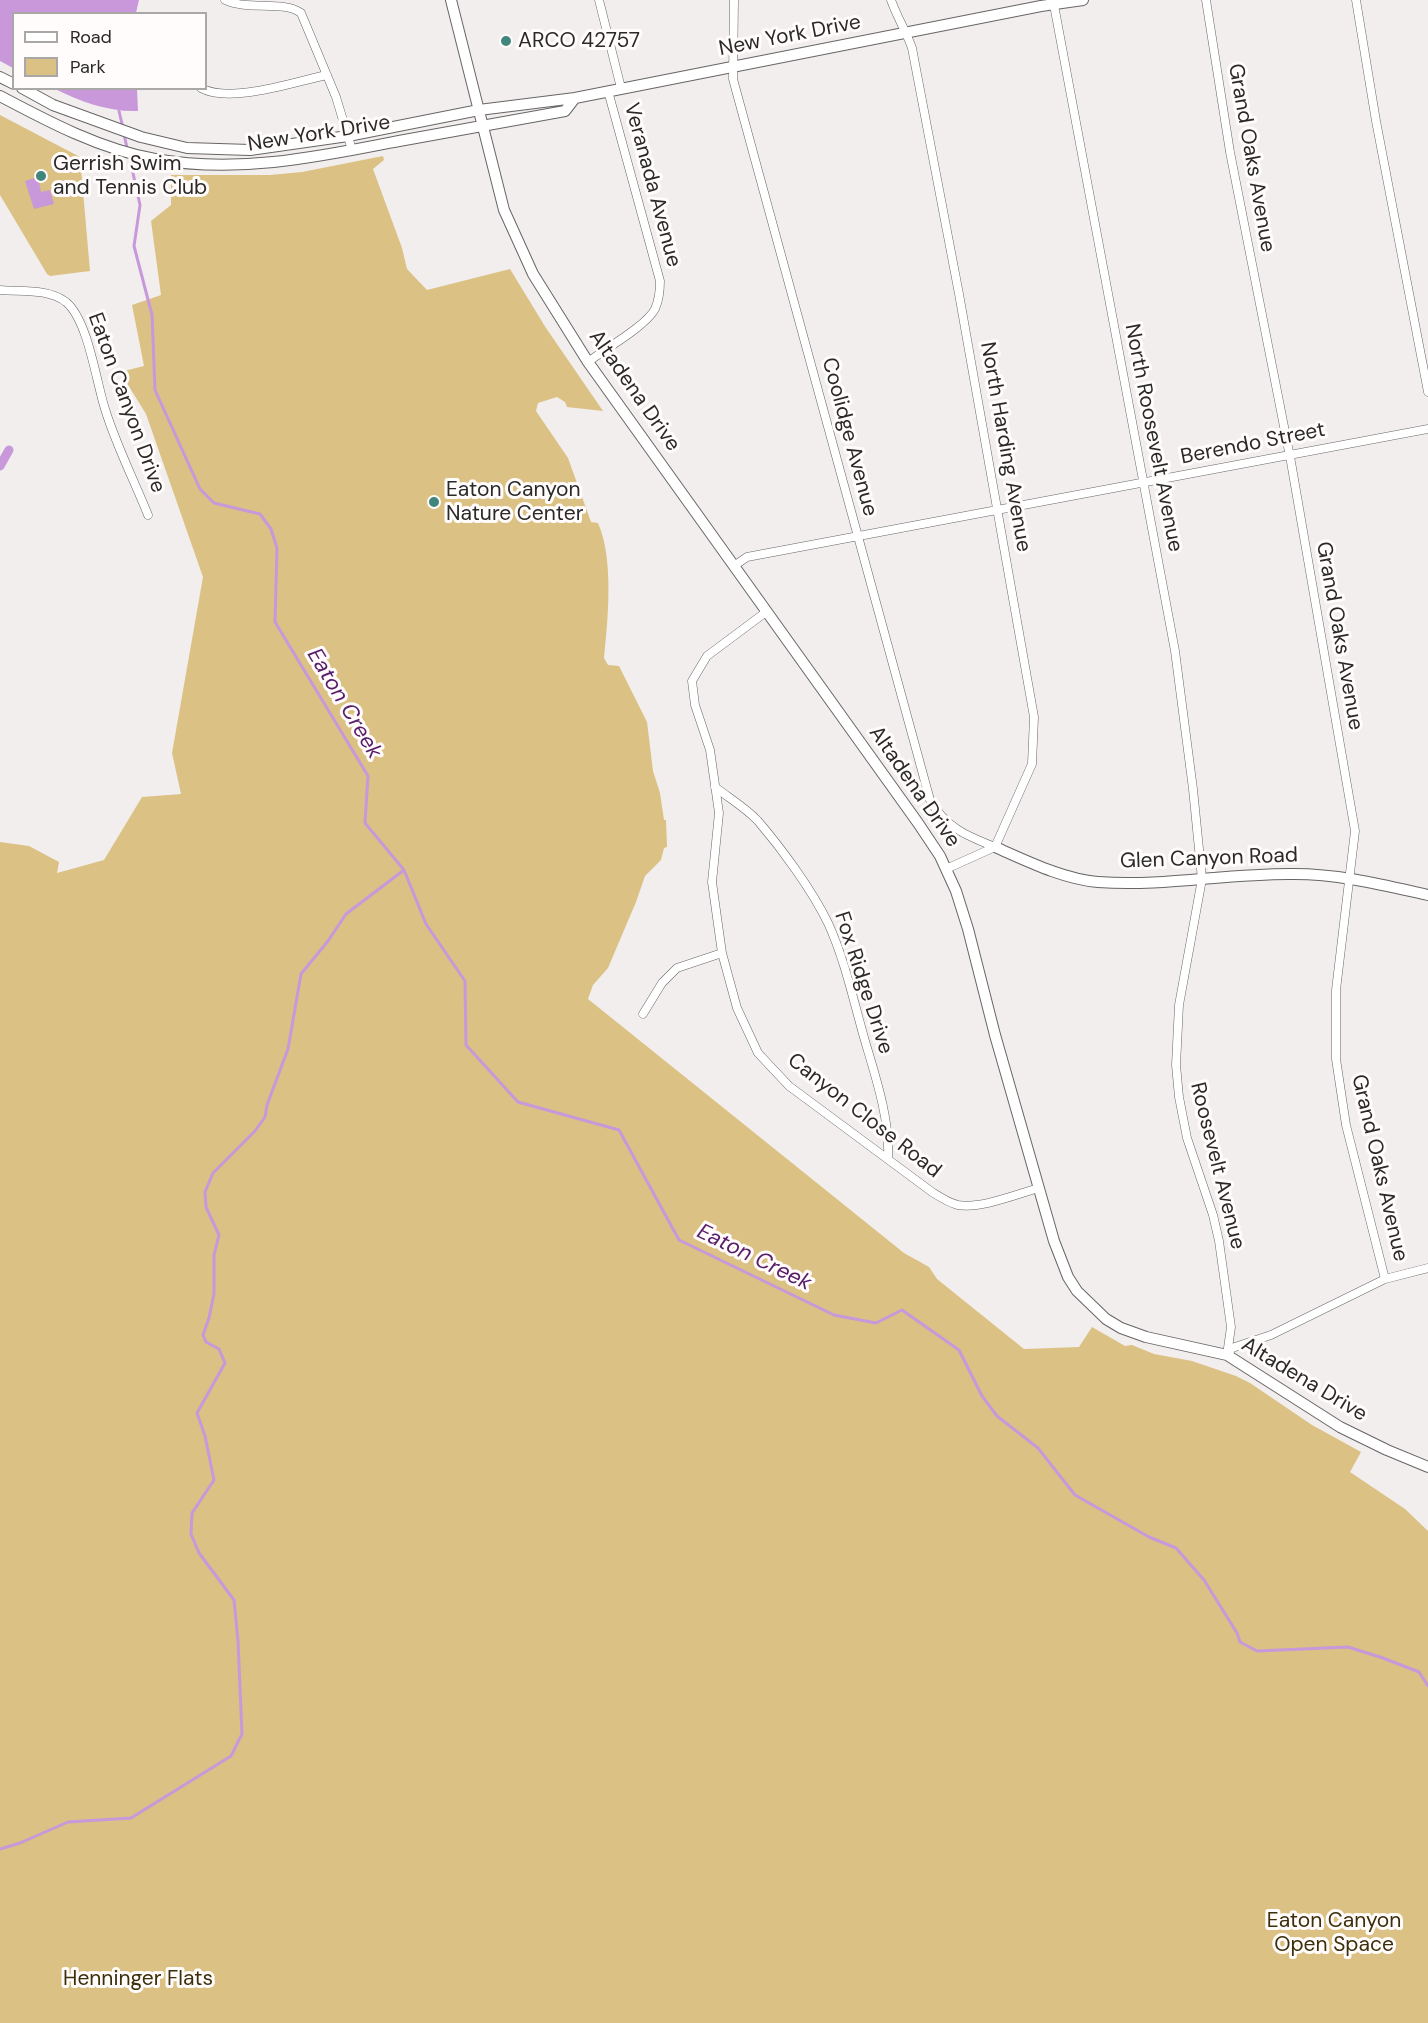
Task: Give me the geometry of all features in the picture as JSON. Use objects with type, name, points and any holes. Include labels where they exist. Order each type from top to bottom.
[{"type":"main road","name":"Altadena Drive","points":[[451,0],[504,210],[533,274],[588,362],[918,823],[946,869],[968,929],[995,1035],[1061,1263],[1068,1277],[1090,1305],[1121,1328],[1146,1337],[1227,1355],[1340,1427],[1428,1467]]},
{"type":"main road","name":"New York Drive","points":[[26,90],[53,105],[141,137],[187,148],[250,150],[348,136],[479,110],[575,98],[907,33],[1039,3],[1054,5],[1083,0]]},
{"type":"main road","name":"New York Drive","points":[[0,96],[93,141],[153,159],[187,164],[240,166],[288,162],[565,111],[575,98]]},
{"type":"main road","name":"Glen Canyon Road","points":[[995,847],[1057,872],[1096,882],[1148,883],[1286,874],[1348,878],[1428,896]]},
{"type":"street","points":[[225,0],[235,4],[287,5],[295,7],[301,13],[327,75],[352,150]]},
{"type":"street","points":[[599,0],[621,88]]},
{"type":"street","name":"Coolidge Avenue","points":[[734,0],[733,79],[930,800],[938,815],[949,825],[995,847]]},
{"type":"street","name":"North Harding Avenue","points":[[891,0],[899,22],[907,33],[914,59],[1034,717],[1032,764],[995,847]]},
{"type":"street","name":"Grand Oaks Avenue","points":[[1206,0],[1230,152],[1289,455],[1355,831],[1336,990],[1336,1059],[1346,1125],[1385,1279]]},
{"type":"street","points":[[1356,0],[1376,121],[1428,392]]},
{"type":"street","name":"North Roosevelt Avenue","points":[[1054,5],[1175,651],[1202,879]]},
{"type":"street","points":[[206,90],[217,95],[246,93],[327,75]]},
{"type":"street","name":"Veranada Avenue","points":[[588,362],[646,321],[659,297],[660,281],[608,92]]},
{"type":"street","name":"Eaton Canyon Drive","points":[[0,290],[54,295],[67,302],[77,314],[105,410],[148,515]]},
{"type":"street","name":"Berendo Street","points":[[734,566],[747,558],[1428,429]]},
{"type":"street","name":"Canyon Close Road","points":[[766,612],[707,656],[692,681],[695,705],[710,750],[719,813],[712,882],[722,953],[737,1008],[758,1053],[789,1086],[932,1192],[958,1205],[982,1203],[1039,1188]]},
{"type":"street","name":"Fox Ridge Drive","points":[[715,787],[757,820],[811,893],[829,925],[868,1053],[881,1106],[888,1158]]},
{"type":"street","points":[[946,869],[995,847]]},
{"type":"street","name":"Roosevelt Avenue","points":[[1202,879],[1179,1005],[1176,1065],[1179,1097],[1187,1138],[1213,1215],[1219,1241],[1231,1327],[1227,1355]]},
{"type":"street","points":[[643,1014],[662,983],[677,969],[722,953]]},
{"type":"street","points":[[1227,1355],[1232,1348],[1271,1335],[1385,1279],[1428,1268]]},
{"type":"green space","name":"Gerrish Swim and Tennis Club","points":[[0,115],[80,157],[90,271],[50,276],[47,274],[0,195]]},
{"type":"green space","points":[[383,156],[384,160],[373,169],[402,248],[407,269],[427,290],[510,269],[546,328],[603,411],[567,407],[565,402],[557,397],[538,403],[536,411],[568,458],[591,522],[598,523],[603,538],[608,571],[604,658],[608,665],[619,666],[647,722],[653,771],[660,793],[664,820],[666,820],[667,847],[664,848],[661,860],[645,876],[608,968],[593,985],[588,999],[904,1253],[929,1267],[937,1279],[1024,1349],[1079,1347],[1092,1327],[1125,1346],[1132,1345],[1154,1354],[1192,1361],[1236,1376],[1312,1425],[1361,1452],[1350,1472],[1405,1509],[1428,1531],[1428,2023],[0,2023],[0,842],[29,846],[59,862],[57,873],[104,860],[142,797],[181,794],[172,753],[203,577],[146,414],[120,372],[144,366],[132,305],[161,295],[151,221],[171,205],[171,175],[270,175],[302,172]]},
{"type":"shaded area","points":[[0,0],[139,0],[136,12],[12,12],[12,67],[0,61]]},
{"type":"shaded area","points":[[57,90],[137,90],[138,111],[116,110],[75,98]]},
{"type":"shaded area","points":[[38,177],[41,192],[50,190],[54,204],[34,209],[25,181]]},
{"type":"waterway","name":"Eaton Creek","points":[[119,111],[123,128]]},
{"type":"waterway","name":"Eaton Creek","points":[[124,134],[127,148]]},
{"type":"waterway","name":"Eaton Creek","points":[[129,155],[140,205],[134,246],[152,315],[155,390],[200,489],[214,503],[260,514],[271,529],[277,548],[275,622],[368,776],[365,823],[404,870],[426,924],[465,981],[466,1045],[518,1102],[619,1130],[679,1240],[834,1315],[876,1323],[902,1310],[959,1350],[982,1396],[997,1416],[1038,1448],[1075,1495],[1149,1537],[1176,1548],[1204,1580],[1237,1633],[1240,1642],[1257,1651],[1348,1647],[1419,1672],[1428,1686]]},
{"type":"waterway","points":[[0,466],[9,450]]},
{"type":"waterway","points":[[0,1849],[20,1843],[68,1822],[131,1818],[231,1756],[242,1734],[234,1600],[199,1553],[191,1534],[192,1513],[214,1480],[205,1436],[197,1413],[225,1363],[219,1349],[206,1342],[203,1335],[214,1294],[214,1255],[219,1235],[206,1207],[205,1192],[213,1173],[255,1131],[265,1117],[267,1105],[288,1049],[301,974],[328,941],[346,914],[404,870]]},
{"type":"place","name":"ARCO 42757","points":[[506,41]]},
{"type":"place","name":"Gerrish Swim and Tennis Club","points":[[41,176]]},
{"type":"place","name":"Eaton Canyon Nature Center","points":[[434,502]]},
{"type":"park label","name":"Eaton Canyon Open Space","points":[[1334,1933]]},
{"type":"park label","name":"Henninger Flats","points":[[138,1979]]}]
